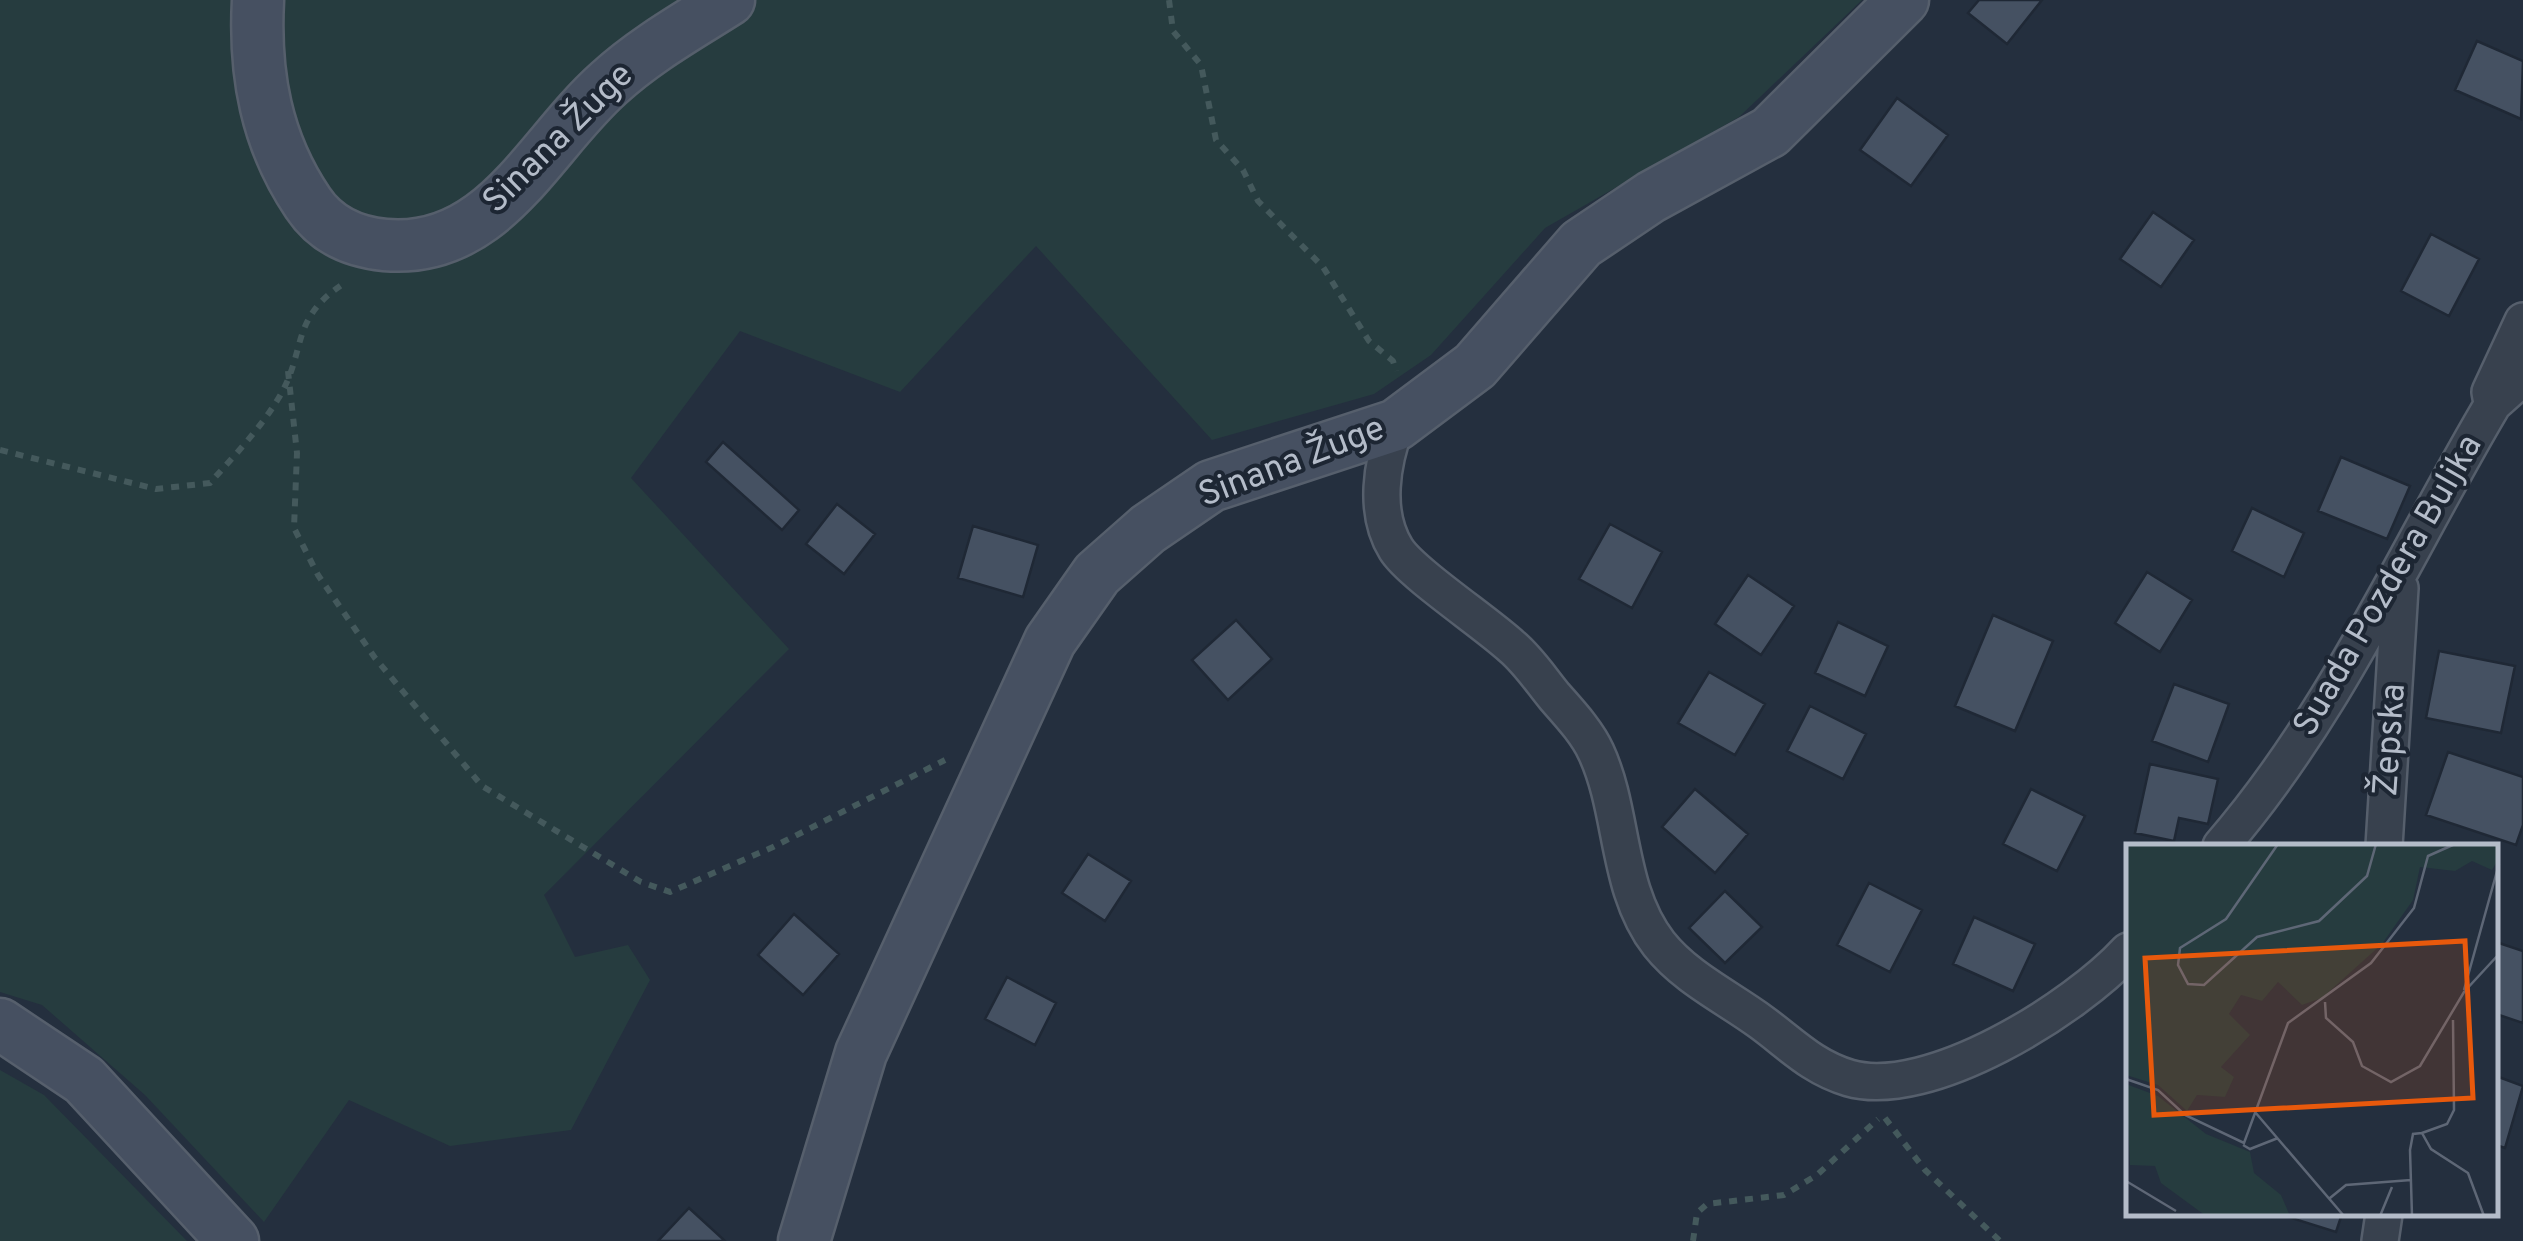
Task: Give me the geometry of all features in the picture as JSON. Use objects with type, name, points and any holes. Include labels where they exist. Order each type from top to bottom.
[{"type":"main road","name":"Sinana Žuge","points":[[258,0],[257,72],[264,108],[297,188],[321,222],[362,243],[406,248],[450,239],[478,220],[520,186],[608,83],[729,0]]},
{"type":"main road","name":"Sinana Žuge","points":[[804,1241],[861,1052],[1050,640],[1097,574],[1148,529],[1211,486],[1396,425],[1475,366],[1581,244],[1652,196],[1770,132],[1903,0]]},
{"type":"main road","points":[[0,1024],[84,1080],[234,1241]]},
{"type":"street","points":[[2492,404],[2490,392],[2523,321]]},
{"type":"street","name":"Suada Pozdera Buljka","points":[[2223,844],[2310,730],[2401,574],[2492,404],[2523,377]]},
{"type":"street","points":[[1396,425],[1382,462],[1385,522],[1396,550],[1514,648],[1596,752],[1629,882],[1659,944],[1710,989],[1761,1022],[1813,1064],[1852,1079],[1884,1082],[1936,1069],[2029,1030],[2126,953]]},
{"type":"street","name":"Žepska","points":[[2384,844],[2401,574]]},
{"type":"street","points":[[2380,1241],[2384,1216]]},
{"type":"path","points":[[1169,0],[1173,31],[1201,65],[1216,140],[1243,170],[1258,201],[1322,267],[1369,341],[1393,361],[1400,387],[1396,425]]},
{"type":"path","points":[[0,450],[156,489],[210,484],[280,396],[304,322],[319,299],[350,280],[388,245]]},
{"type":"path","points":[[288,371],[297,453],[294,528],[318,575],[375,658],[482,786],[620,869],[670,892],[773,848],[962,752],[1000,750]]},
{"type":"path","points":[[1694,1241],[1697,1213],[1707,1204],[1784,1195],[1817,1174],[1882,1115],[1925,1170],[2000,1241]]},
{"type":"green space","points":[[0,0],[1862,0],[1739,117],[1545,228],[1431,355],[1374,394],[1212,440],[1036,246],[900,392],[740,331],[631,478],[789,649],[544,895],[575,957],[628,945],[650,980],[571,1130],[450,1146],[349,1100],[264,1222],[145,1095],[42,1005],[0,992]]},
{"type":"green space","points":[[0,1070],[44,1095],[187,1241],[0,1241]]},
{"type":"building","points":[[1979,0],[2042,0],[2007,44],[1968,13]]},
{"type":"building","points":[[2477,41],[2523,61],[2521,119],[2455,90]]},
{"type":"building","points":[[1897,98],[1948,135],[1911,186],[1860,150]]},
{"type":"building","points":[[2153,212],[2194,240],[2161,287],[2120,259]]},
{"type":"building","points":[[2431,234],[2479,259],[2449,316],[2401,291]]},
{"type":"building","points":[[723,442],[799,510],[782,530],[706,462]]},
{"type":"building","points":[[2341,457],[2410,486],[2387,539],[2318,511]]},
{"type":"building","points":[[837,504],[875,534],[844,574],[806,544]]},
{"type":"building","points":[[2252,508],[2304,533],[2284,577],[2232,551]]},
{"type":"building","points":[[1610,524],[1662,552],[1632,608],[1579,579]]},
{"type":"building","points":[[973,526],[1038,545],[1023,597],[958,578]]},
{"type":"building","points":[[2147,572],[2192,600],[2160,652],[2115,623]]},
{"type":"building","points":[[1748,575],[1794,606],[1761,655],[1715,624]]},
{"type":"building","points":[[1993,615],[2053,641],[2015,731],[1955,706]]},
{"type":"building","points":[[1236,620],[1272,659],[1228,700],[1192,660]]},
{"type":"building","points":[[1838,622],[1888,646],[1865,696],[1815,673]]},
{"type":"building","points":[[2439,651],[2515,666],[2501,733],[2426,718]]},
{"type":"building","points":[[1709,672],[1765,704],[1735,755],[1678,723]]},
{"type":"building","points":[[2174,684],[2229,704],[2208,762],[2152,741]]},
{"type":"building","points":[[1810,706],[1866,734],[1843,779],[1787,751]]},
{"type":"building","points":[[2448,752],[2523,777],[2523,825],[2516,845],[2426,815]]},
{"type":"building","points":[[2150,764],[2218,779],[2208,824],[2179,818],[2174,841],[2135,833]]},
{"type":"building","points":[[1695,789],[1748,834],[1715,873],[1662,827]]},
{"type":"building","points":[[2031,789],[2085,816],[2057,871],[2003,844]]},
{"type":"building","points":[[1088,854],[1131,881],[1105,921],[1062,893]]},
{"type":"building","points":[[1869,883],[1922,910],[1890,972],[1837,945]]},
{"type":"building","points":[[1725,891],[1762,927],[1725,963],[1689,928]]},
{"type":"building","points":[[794,914],[839,954],[803,995],[758,955]]},
{"type":"building","points":[[1974,917],[2035,944],[2013,991],[1953,964]]},
{"type":"building","points":[[2498,943],[2523,951],[2523,1023],[2498,1015]]},
{"type":"building","points":[[1007,977],[1056,1003],[1035,1045],[985,1019]]},
{"type":"building","points":[[2498,1077],[2523,1086],[2505,1148],[2498,1146]]},
{"type":"building","points":[[689,1208],[725,1241],[658,1241]]},
{"type":"building","points":[[2285,1216],[2341,1216],[2336,1232]]}]
